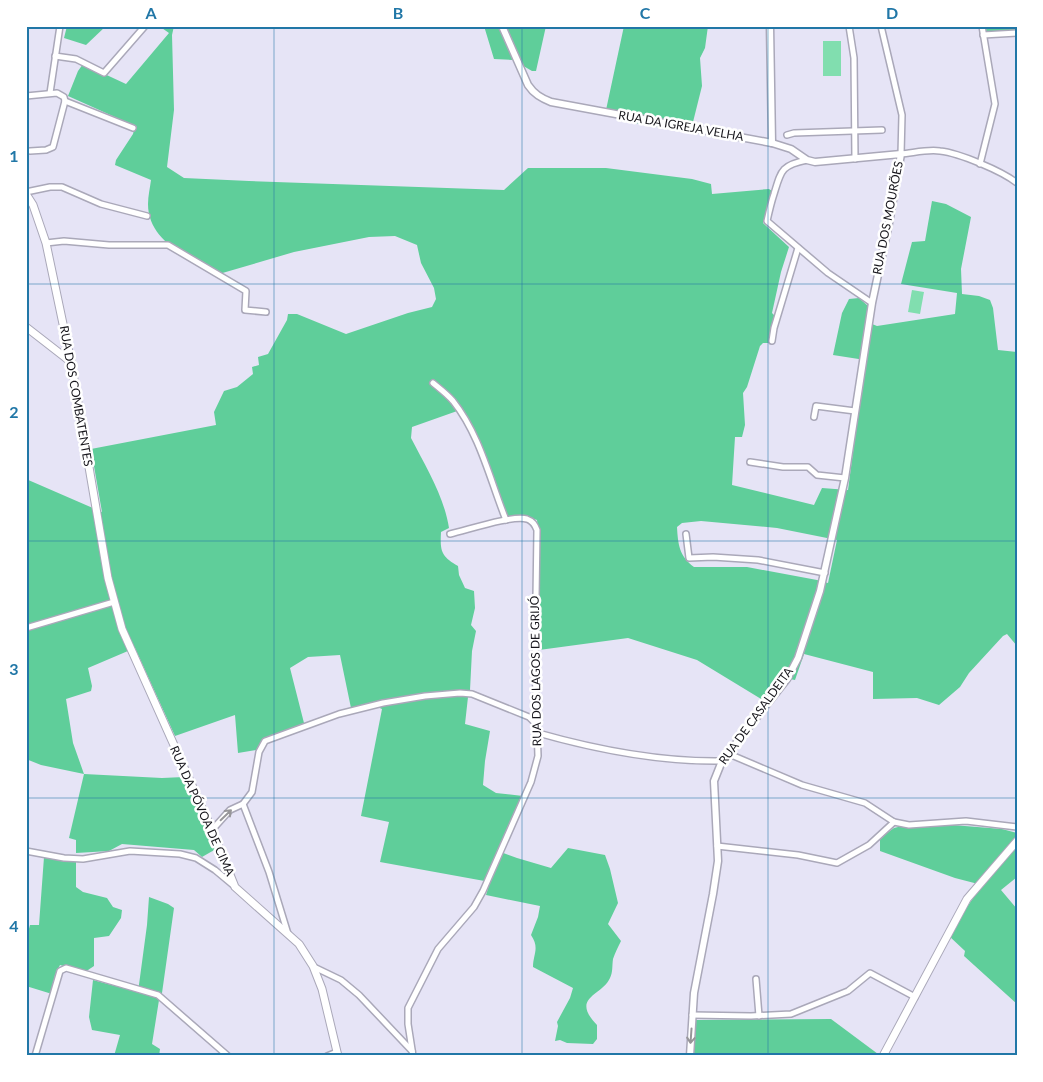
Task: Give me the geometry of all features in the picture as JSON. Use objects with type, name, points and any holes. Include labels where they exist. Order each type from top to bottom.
[{"type":"main road","name":"RUA DOS COMBATENTES","points":[[26,193],[33,205],[46,243],[114,602]]},
{"type":"main road","points":[[26,327],[70,362]]},
{"type":"main road","name":"RUA DA PÓVOA DE CIMA","points":[[114,602],[122,629],[141,674],[212,830],[235,887],[299,944],[313,966],[322,989],[337,1054]]},
{"type":"main road","points":[[883,1056],[967,899],[1017,841]]},
{"type":"street","points":[[50,93],[60,26]]},
{"type":"street","points":[[55,56],[76,59],[104,73],[145,26]]},
{"type":"street","name":"RUA DA IGREJA VELHA","points":[[502,26],[528,85],[537,95],[550,102],[772,143],[791,149],[807,160],[818,162],[900,154]]},
{"type":"street","points":[[770,26],[772,143]]},
{"type":"street","points":[[849,26],[854,58],[855,159]]},
{"type":"street","name":"RUA DOS MOURÕES","points":[[855,411],[872,303],[889,223],[900,154],[902,115],[881,26]]},
{"type":"street","points":[[980,164],[995,104],[982,26]]},
{"type":"street","points":[[983,35],[1017,33]]},
{"type":"street","points":[[26,96],[57,92],[62,94],[65,102],[53,147],[46,150],[30,151]]},
{"type":"street","points":[[65,102],[133,128]]},
{"type":"street","points":[[787,134],[882,130]]},
{"type":"street","points":[[900,154],[941,151],[980,164],[1017,183]]},
{"type":"street","points":[[807,160],[796,162],[785,168],[778,176],[767,222],[828,273],[872,303]]},
{"type":"street","points":[[26,193],[50,187],[62,187],[101,204],[147,216]]},
{"type":"street","points":[[46,243],[64,241],[109,245],[168,245],[246,291],[244,310],[266,312]]},
{"type":"street","points":[[772,341],[774,328],[798,248]]},
{"type":"street","points":[[433,383],[452,400],[468,423],[506,520]]},
{"type":"street","points":[[814,417],[816,406],[855,411]]},
{"type":"street","name":"RUA DE CASALDEITA","points":[[690,1056],[694,993],[716,876],[717,846],[713,788],[715,774],[722,761],[784,682],[798,658],[825,573],[845,478],[855,411]]},
{"type":"street","points":[[750,462],[783,467],[808,467],[817,475],[845,478]]},
{"type":"street","name":"RUA DOS LAGOS DE GRIJÓ","points":[[414,1054],[408,1024],[408,1008],[438,948],[474,907],[483,891],[531,782],[538,756],[535,619],[537,530],[534,523],[527,519],[506,520],[450,534]]},
{"type":"street","points":[[686,534],[689,558],[714,557],[758,560],[825,573]]},
{"type":"street","points":[[26,628],[114,602]]},
{"type":"street","points":[[212,830],[230,810],[243,804],[252,792],[259,752],[265,741],[339,714],[384,703],[425,696],[460,693],[472,694],[529,717],[536,724]]},
{"type":"street","points":[[538,733],[567,741],[648,757],[692,761],[722,761]]},
{"type":"street","points":[[729,754],[802,784],[865,803],[894,822],[909,825],[966,821],[1017,827]]},
{"type":"street","points":[[243,804],[269,872],[288,935]]},
{"type":"street","points":[[717,846],[798,855],[837,863],[869,845],[894,822]]},
{"type":"street","points":[[26,851],[64,858],[82,859],[130,851],[180,854],[196,858],[215,870],[235,887]]},
{"type":"street","points":[[313,966],[341,980],[359,995],[414,1054]]},
{"type":"street","points":[[35,1056],[60,970],[66,968],[158,995],[228,1056]]},
{"type":"street","points":[[692,1016],[759,1016],[794,1013],[848,991],[869,974],[915,997]]},
{"type":"street","points":[[756,979],[759,1016]]},
{"type":"street","points":[[327,1056],[337,1054]]},
{"type":"green space","points":[[67,26],[106,26],[86,45],[64,38]]},
{"type":"green space","points":[[159,26],[174,26],[172,35],[174,110],[167,167],[184,178],[504,190],[528,168],[606,168],[692,179],[711,184],[712,194],[769,189],[772,191],[763,223],[789,247],[781,272],[772,313],[775,316],[769,343],[763,343],[760,346],[747,387],[743,393],[745,425],[742,437],[735,437],[732,485],[814,505],[822,488],[848,490],[865,360],[833,355],[842,313],[849,299],[859,298],[868,306],[872,324],[877,326],[955,314],[957,293],[901,284],[912,242],[925,241],[932,201],[946,204],[971,217],[961,269],[962,294],[979,296],[990,300],[993,308],[998,350],[1017,352],[1017,646],[1007,634],[1003,636],[969,673],[960,687],[939,705],[917,698],[873,699],[873,672],[804,654],[795,680],[784,678],[766,702],[697,660],[628,638],[539,650],[540,608],[537,592],[539,537],[537,520],[507,517],[485,458],[460,410],[412,427],[411,438],[434,482],[447,516],[449,528],[441,532],[441,548],[445,556],[458,566],[459,575],[465,588],[474,591],[475,608],[471,625],[476,631],[472,651],[470,690],[465,724],[490,731],[483,785],[496,793],[523,796],[498,851],[551,868],[568,848],[605,855],[610,869],[618,903],[608,924],[621,941],[613,959],[610,978],[587,1003],[589,1016],[597,1025],[597,1039],[593,1044],[555,1041],[557,1022],[570,998],[573,988],[533,967],[536,947],[531,935],[540,906],[486,895],[490,882],[380,862],[389,822],[361,816],[382,709],[375,706],[351,708],[340,655],[308,657],[290,668],[304,723],[270,738],[256,750],[238,753],[235,715],[175,736],[135,648],[88,668],[92,686],[91,691],[66,699],[73,743],[84,774],[41,765],[26,759],[26,479],[102,512],[91,449],[216,425],[214,412],[224,391],[237,387],[253,374],[252,367],[259,365],[258,357],[268,354],[287,320],[288,314],[297,314],[346,334],[432,307],[436,299],[434,288],[421,263],[417,245],[395,236],[369,237],[294,252],[219,274],[184,255],[163,239],[155,229],[150,217],[148,204],[151,180],[115,165],[116,160],[133,134],[135,126],[68,96],[78,71],[83,64],[126,84],[169,33]],"holes":[[[701,521],[777,528],[837,540],[828,583],[747,567],[694,567],[682,554],[677,527],[682,523]]]},
{"type":"green space","points":[[484,26],[546,26],[536,71],[532,71],[513,60],[494,59]]},
{"type":"green space","points":[[624,26],[708,26],[705,48],[700,58],[702,86],[691,130],[622,121],[606,110]]},
{"type":"green space","points":[[985,26],[1017,26],[1017,33],[986,34]]},
{"type":"green space","points":[[823,41],[841,41],[841,76],[823,76]]},
{"type":"green space","points":[[912,290],[924,292],[920,314],[908,312]]},
{"type":"green space","points":[[84,774],[162,778],[184,777],[216,849],[202,857],[194,850],[122,844],[109,851],[76,853],[76,840],[69,838]]},
{"type":"green space","points":[[940,824],[1002,829],[1017,833],[1017,877],[1001,890],[1017,909],[1017,1004],[964,956],[965,951],[948,935],[982,885],[955,878],[880,851],[880,838],[894,828],[906,825]]},
{"type":"green space","points":[[44,857],[76,862],[76,887],[83,892],[107,898],[113,907],[122,910],[121,918],[109,936],[94,938],[94,966],[85,972],[60,965],[55,975],[52,994],[26,986],[26,940],[30,925],[39,925]]},
{"type":"green space","points":[[149,897],[174,908],[162,993],[159,1000],[152,1044],[160,1049],[159,1056],[114,1056],[120,1035],[92,1030],[89,1017],[93,980],[138,992]]},
{"type":"green space","points":[[831,1019],[878,1054],[877,1056],[693,1056],[696,1020]]}]
